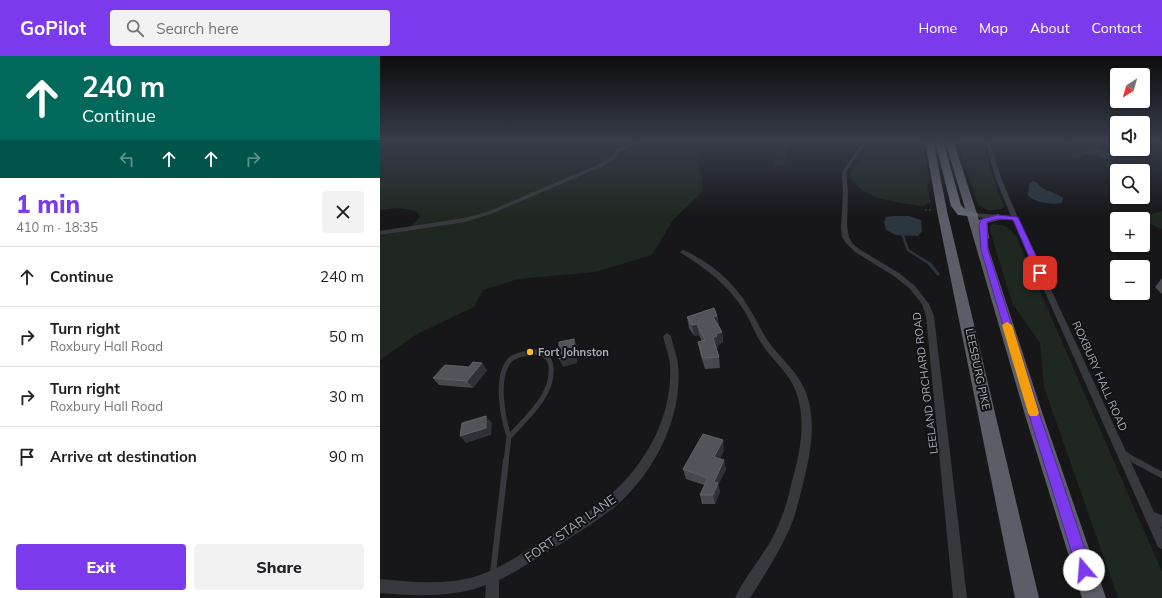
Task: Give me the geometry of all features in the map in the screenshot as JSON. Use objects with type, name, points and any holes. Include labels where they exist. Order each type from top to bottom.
[{"type":"highway","name":"LEESBURG PIKE","points":[[934,165],[942,211],[1027,598]]},
{"type":"highway","points":[[946,165],[956,206],[962,213],[973,215]]},
{"type":"highway","points":[[957,165],[1034,415],[1094,598]]},
{"type":"highway","points":[[966,191],[980,209],[998,217]]},
{"type":"highway","points":[[984,250],[982,222],[987,219],[998,217]]},
{"type":"street","points":[[380,234],[465,220],[489,213],[600,165]]},
{"type":"street","name":"LEELAND ORCHARD ROAD","points":[[849,165],[844,172],[846,194],[845,229],[848,241],[860,252],[908,281],[926,303],[930,316],[960,598]]},
{"type":"street","name":"ROXBURY HALL ROAD","points":[[995,165],[1015,218],[1121,452],[1157,519],[1162,544]]},
{"type":"street","points":[[973,215],[1015,218]]},
{"type":"street","points":[[683,252],[712,269],[732,289],[749,313],[765,344],[795,379],[807,416],[805,454],[792,506],[785,525],[742,598]]},
{"type":"street","name":"FORT STAR LANE","points":[[380,586],[428,590],[470,584],[509,570],[579,525],[619,495],[637,476],[660,439],[670,412],[674,388],[674,364],[667,336]]},
{"type":"street","points":[[492,598],[493,576]]},
{"type":"lane","points":[[493,576],[509,437],[506,428],[501,381],[510,360],[518,356],[537,351],[543,353],[552,363],[549,383],[545,392],[509,437]]},
{"type":"lane","points":[[1121,452],[1162,475]]},
{"type":"shaded area","points":[[380,165],[697,165],[701,173],[703,191],[673,220],[652,255],[595,272],[518,279],[483,290],[474,307],[417,334],[380,360],[380,236],[409,228],[420,217],[416,211],[398,208],[380,210]]},
{"type":"shaded area","points":[[855,165],[927,165],[929,176],[927,187],[931,202],[923,206],[880,198],[860,189],[853,182],[849,173]]},
{"type":"shaded area","points":[[965,165],[989,165],[1004,206],[1002,209],[989,211],[978,205]]},
{"type":"shaded area","points":[[1033,181],[1044,189],[1063,198],[1062,203],[1044,203],[1028,196],[1029,184]]},
{"type":"shaded area","points":[[1162,211],[1162,229],[1150,223],[1150,214]]},
{"type":"shaded area","points":[[909,216],[921,220],[922,231],[918,236],[896,235],[886,230],[884,222],[886,217]]},
{"type":"shaded area","points":[[993,224],[1006,226],[1016,236],[1162,572],[1162,598],[1118,598],[1044,387],[1040,343],[1014,306],[1010,296],[989,227]]},
{"type":"building","points":[[714,308],[717,316],[713,317],[722,332],[716,334],[717,336],[713,338],[719,357],[703,358],[698,342],[705,340],[697,324],[692,325],[687,317]]},
{"type":"building","points":[[574,339],[574,356],[559,359],[559,342]]},
{"type":"building","points":[[473,362],[482,363],[467,381],[433,378],[445,365],[469,367]]},
{"type":"building","points":[[486,416],[486,428],[460,436],[462,423]]},
{"type":"building","points":[[703,434],[723,440],[714,457],[724,460],[714,482],[718,483],[713,495],[700,495],[708,478],[683,469]]},
{"type":"waterway","points":[[903,236],[908,250],[930,264]]},
{"type":"waterway","points":[[930,264],[938,274]]},
{"type":"slow traffic","points":[[1007,325],[1033,413]]},
{"type":"place","name":"Fort Johnston","points":[[530,352]]},
{"type":"route","points":[[1040,273],[1015,218],[998,217],[987,219],[982,222],[984,250],[1034,415],[1084,570]]}]
